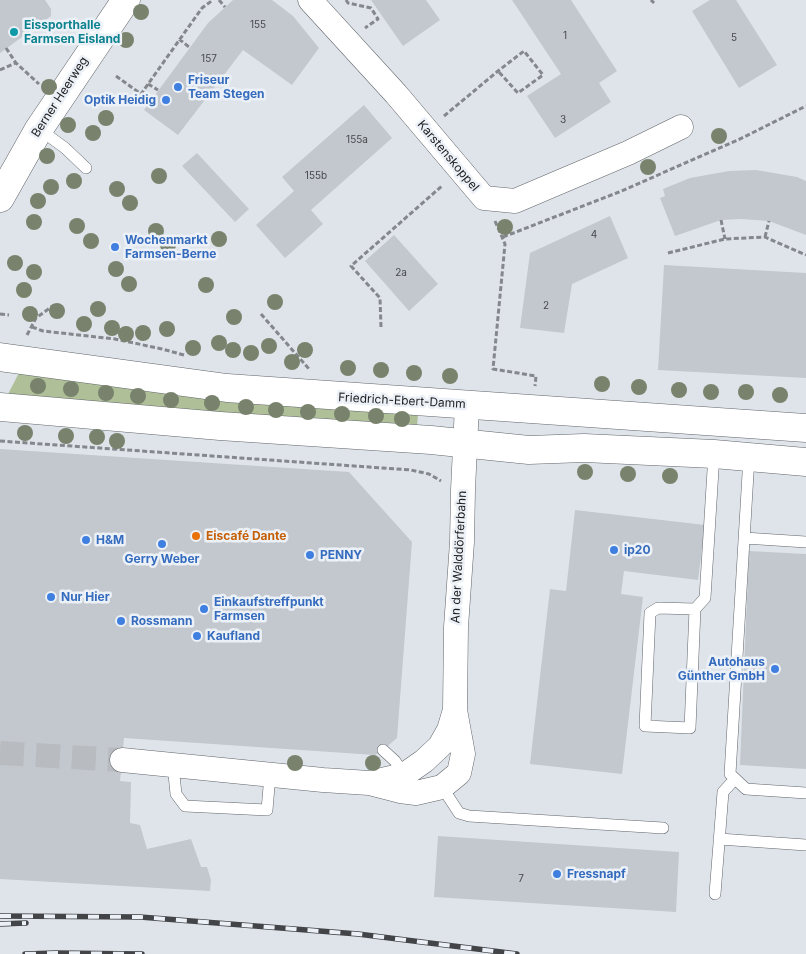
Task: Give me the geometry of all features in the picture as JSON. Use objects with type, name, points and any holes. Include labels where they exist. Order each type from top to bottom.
[{"type":"main road","name":"Berner Heerweg","points":[[0,198],[39,129],[126,0]]},
{"type":"main road","name":"Friedrich-Ebert-Damm","points":[[5,358],[227,388],[806,428]]},
{"type":"main road","points":[[0,407],[220,426],[465,443],[529,450],[584,448],[714,454],[806,462]]},
{"type":"street","name":"Karstenskoppel","points":[[310,0],[396,94],[484,198],[515,201],[628,153],[681,127]]},
{"type":"street","name":"An der Walddörferbahn","points":[[122,760],[369,783],[416,793],[442,787],[459,773],[462,768],[463,754],[455,710],[456,627],[468,404]]},
{"type":"street","name":"An der Walddörferbahn","points":[[369,783],[404,775],[424,761],[440,746],[449,730],[455,710]]},
{"type":"street","points":[[404,775],[442,787]]},
{"type":"lane","points":[[39,129],[65,148],[86,168]]},
{"type":"lane","points":[[695,609],[658,608],[650,613],[645,726],[690,728],[695,609],[705,598],[714,454]]},
{"type":"lane","points":[[749,457],[730,774],[734,780],[746,789],[806,793]]},
{"type":"lane","points":[[744,538],[806,542]]},
{"type":"lane","points":[[383,750],[395,761],[404,775]]},
{"type":"lane","points":[[173,765],[176,794],[185,806],[267,810],[270,775]]},
{"type":"lane","points":[[715,894],[723,792],[734,780]]},
{"type":"lane","points":[[442,787],[459,813],[468,816],[664,828]]},
{"type":"lane","points":[[719,839],[806,845]]},
{"type":"path","points":[[116,76],[141,94],[202,8],[212,0]]},
{"type":"path","points":[[219,0],[225,7]]},
{"type":"path","points":[[346,0],[348,3],[371,8],[378,19],[346,40]]},
{"type":"path","points":[[179,39],[189,47]]},
{"type":"path","points":[[6,48],[16,62],[39,85]]},
{"type":"path","points":[[427,131],[498,71],[524,51],[543,75],[518,93],[498,71]]},
{"type":"path","points":[[0,70],[16,62]]},
{"type":"path","points":[[148,84],[158,90]]},
{"type":"path","points":[[503,237],[738,140],[806,106]]},
{"type":"path","points":[[381,327],[380,298],[351,266],[460,170]]},
{"type":"path","points":[[484,198],[506,244],[493,369],[536,376],[535,387]]},
{"type":"path","points":[[721,220],[725,239]]},
{"type":"path","points":[[765,237],[769,221]]},
{"type":"path","points":[[668,253],[725,239],[765,237],[806,253]]},
{"type":"path","points":[[5,358],[32,327],[36,318],[54,305]]},
{"type":"path","points":[[0,314],[9,315]]},
{"type":"path","points":[[261,314],[311,372],[328,396]]},
{"type":"path","points":[[32,327],[43,331],[115,339],[191,357]]},
{"type":"path","points":[[0,440],[411,470],[429,474],[442,481]]},
{"type":"green space","points":[[20,371],[418,413],[417,428],[7,396]]},
{"type":"building","name":"Eissporthalle Farmsen Eisland","points":[[0,0],[45,0],[51,9],[51,16],[0,53]]},
{"type":"building","points":[[233,0],[272,0],[293,16],[319,48],[292,85],[243,50],[178,135],[144,110],[208,23]]},
{"type":"building","points":[[371,0],[426,0],[440,20],[403,46]]},
{"type":"building","points":[[512,0],[571,0],[617,71],[599,83],[611,102],[555,138],[527,96],[561,74]]},
{"type":"building","points":[[710,0],[736,0],[777,65],[739,88],[692,11]]},
{"type":"building","points":[[364,105],[392,138],[311,210],[323,224],[285,258],[256,225],[294,191],[282,177]]},
{"type":"building","points":[[197,153],[249,209],[235,222],[182,166]]},
{"type":"building","points":[[756,170],[797,177],[806,181],[806,235],[769,221],[741,219],[721,220],[675,236],[660,198],[665,196],[663,189],[690,178],[729,171]]},
{"type":"building","points":[[610,216],[628,258],[572,284],[564,333],[520,328],[530,253]]},
{"type":"building","points":[[394,235],[438,284],[409,311],[365,261]]},
{"type":"building","points":[[664,265],[806,273],[806,378],[658,370]]},
{"type":"building","name":"Einkaufstreffpunkt Farmsen","points":[[0,449],[349,472],[412,542],[397,738],[375,755],[124,738],[120,781],[131,782],[130,823],[140,825],[147,849],[191,839],[201,867],[207,867],[211,880],[210,891],[0,879]]},
{"type":"building","points":[[575,510],[705,525],[698,580],[624,571],[621,594],[643,597],[622,774],[530,764],[550,589],[566,591]]},
{"type":"building","name":"Autohaus Günther GmbH","points":[[749,551],[806,554],[806,769],[740,765]]},
{"type":"building","name":"Fressnapf","points":[[438,836],[679,852],[676,912],[434,897]]},
{"type":"tunnel","points":[[0,753],[122,760]]},
{"type":"railway","points":[[0,916],[140,917],[358,934],[517,954]]},
{"type":"railway","points":[[0,924],[26,923]]},
{"type":"railway","points":[[25,954],[142,954]]},
{"type":"place","name":"Eissporthalle Farmsen Eisland","points":[[14,32]]},
{"type":"place","name":"Friseur Team Stegen","points":[[178,87]]},
{"type":"place","name":"Optik Heidig","points":[[166,100]]},
{"type":"place","name":"Wochenmarkt Farmsen-Berne","points":[[115,247]]},
{"type":"place","name":"Eiscafé Dante","points":[[196,536]]},
{"type":"place","name":"H&M","points":[[86,540]]},
{"type":"place","name":"Gerry Weber","points":[[162,544]]},
{"type":"place","name":"ip20","points":[[614,550]]},
{"type":"place","name":"PENNY","points":[[310,555]]},
{"type":"place","name":"Nur Hier","points":[[51,597]]},
{"type":"place","name":"Einkaufstreffpunkt Farmsen","points":[[204,609]]},
{"type":"place","name":"Rossmann","points":[[121,621]]},
{"type":"place","name":"Kaufland","points":[[197,636]]},
{"type":"place","name":"Autohaus Günther GmbH","points":[[775,669]]},
{"type":"place","name":"Fressnapf","points":[[557,874]]}]
